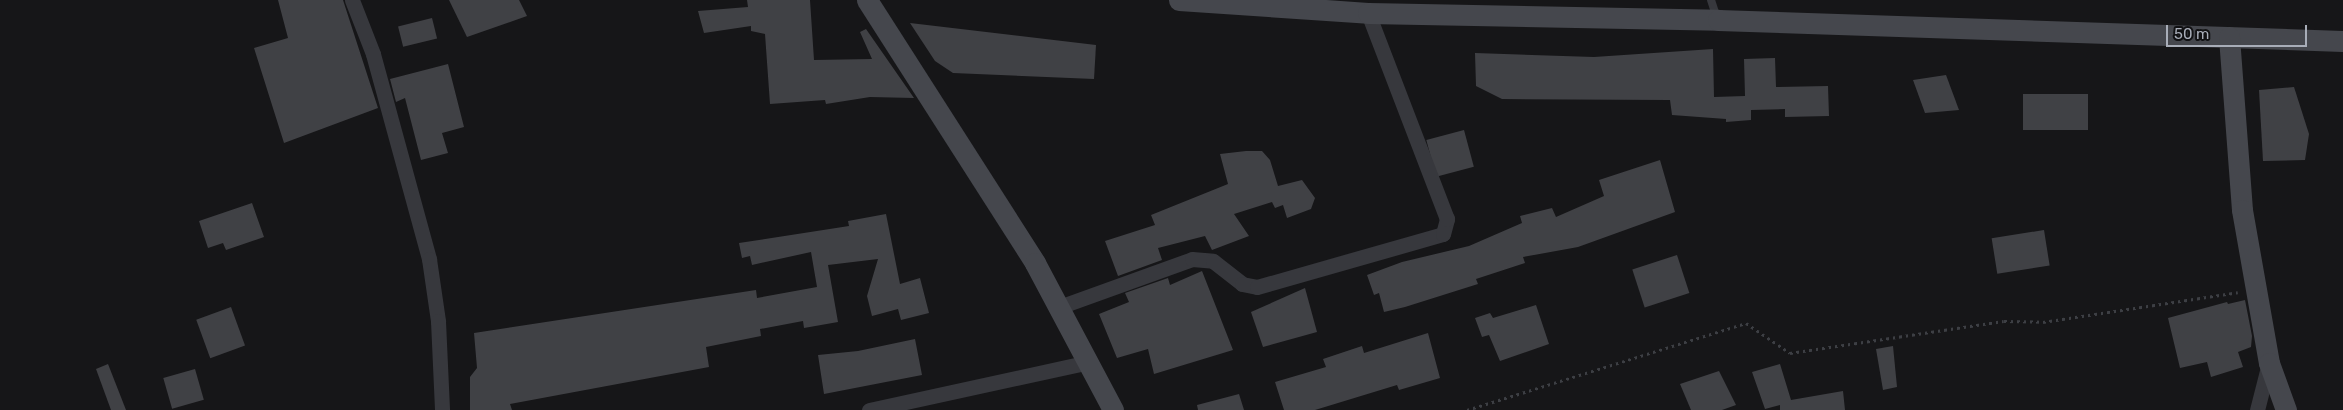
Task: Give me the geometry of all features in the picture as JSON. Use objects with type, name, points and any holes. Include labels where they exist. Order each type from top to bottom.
[{"type":"main road","points":[[868,0],[1059,307],[1090,362],[1113,410]]},
{"type":"main road","points":[[1179,0],[1368,13],[1714,10],[2229,37],[2343,41]]},
{"type":"main road","points":[[2229,37],[2242,210],[2269,363],[2286,410]]},
{"type":"street","points":[[352,0],[373,54],[429,259],[438,321],[442,410]]},
{"type":"street","points":[[1059,307],[1192,259],[1213,261],[1242,284],[1258,287],[1443,234],[1447,219],[1368,13]]},
{"type":"street","points":[[869,410],[1090,362]]},
{"type":"street","points":[[2257,410],[2269,363]]},
{"type":"path","points":[[1467,410],[1746,323],[1790,353],[2004,321],[2043,322],[2256,289]]},
{"type":"building","points":[[278,0],[343,0],[378,108],[284,143],[254,48],[288,38]]},
{"type":"building","points":[[449,0],[519,0],[527,16],[467,37]]},
{"type":"building","points":[[747,0],[810,0],[814,60],[872,59],[860,32],[866,29],[914,98],[870,97],[826,104],[825,100],[770,104],[765,34],[751,31],[751,26],[704,33],[698,11],[748,7]]},
{"type":"building","points":[[432,18],[437,38],[403,47],[398,26]]},
{"type":"building","points":[[910,23],[1096,45],[1094,79],[953,73],[935,61]]},
{"type":"building","points":[[1713,49],[1714,97],[1745,96],[1744,59],[1775,58],[1776,87],[1828,86],[1829,116],[1785,117],[1785,109],[1751,110],[1751,120],[1726,122],[1726,119],[1672,115],[1670,100],[1502,99],[1476,86],[1475,53],[1594,57]]},
{"type":"building","points":[[448,64],[464,127],[442,133],[448,153],[421,160],[405,98],[396,102],[390,79]]},
{"type":"building","points":[[1946,75],[1959,110],[1925,113],[1913,80]]},
{"type":"building","points":[[2294,87],[2309,134],[2305,160],[2263,161],[2259,90]]},
{"type":"building","points":[[2023,94],[2088,94],[2088,130],[2023,130]]},
{"type":"building","points":[[1464,130],[1474,167],[1436,177],[1426,140]]},
{"type":"building","points":[[1262,151],[1270,160],[1278,186],[1302,180],[1315,198],[1311,209],[1287,218],[1283,205],[1275,208],[1272,202],[1234,214],[1249,236],[1212,250],[1205,236],[1158,248],[1162,260],[1118,276],[1105,241],[1155,225],[1151,215],[1228,184],[1220,154]]},
{"type":"building","points":[[1660,160],[1675,212],[1578,247],[1523,257],[1525,263],[1476,279],[1478,284],[1405,307],[1384,312],[1379,293],[1374,295],[1367,275],[1402,262],[1469,246],[1522,223],[1520,216],[1552,208],[1556,217],[1604,196],[1599,180]]},
{"type":"building","points":[[252,203],[264,237],[226,250],[223,243],[208,248],[199,221]]},
{"type":"building","points":[[886,214],[900,284],[920,278],[929,313],[901,320],[898,309],[872,316],[867,296],[878,259],[828,265],[838,322],[804,328],[803,321],[760,329],[761,336],[706,347],[709,367],[510,404],[512,410],[470,410],[470,377],[477,368],[474,333],[756,290],[757,298],[817,287],[811,252],[752,265],[750,256],[742,258],[739,243],[849,226],[848,221]]},
{"type":"building","points":[[2044,230],[2050,266],[1997,274],[1992,238]]},
{"type":"building","points":[[1677,255],[1689,293],[1645,308],[1632,270]]},
{"type":"building","points":[[1202,271],[1233,350],[1154,374],[1148,349],[1117,358],[1099,314],[1129,302],[1125,293],[1168,278],[1170,285]]},
{"type":"building","points":[[1305,288],[1317,332],[1263,347],[1251,312]]},
{"type":"building","points":[[2245,300],[2252,336],[2251,347],[2238,352],[2243,367],[2211,377],[2207,362],[2180,368],[2168,318],[2227,302],[2228,304]]},
{"type":"building","points":[[1536,305],[1549,344],[1500,361],[1489,335],[1482,337],[1475,318],[1490,313],[1493,318]]},
{"type":"building","points":[[231,307],[245,346],[210,358],[196,320]]},
{"type":"building","points":[[1428,333],[1440,378],[1399,390],[1397,385],[1315,410],[1284,410],[1275,382],[1326,367],[1323,359],[1362,346],[1364,353]]},
{"type":"building","points":[[915,339],[922,375],[824,394],[818,355],[858,351]]},
{"type":"building","points":[[1893,346],[1897,387],[1883,390],[1876,349]]},
{"type":"building","points":[[108,364],[126,410],[111,410],[96,369]]},
{"type":"building","points":[[1780,364],[1791,400],[1843,391],[1845,410],[1780,410],[1780,405],[1765,409],[1752,372]]},
{"type":"building","points":[[195,369],[204,400],[172,409],[163,378]]},
{"type":"building","points":[[1719,371],[1736,405],[1722,410],[1691,410],[1680,384]]},
{"type":"building","points":[[1239,394],[1244,410],[1198,410],[1197,405]]}]
